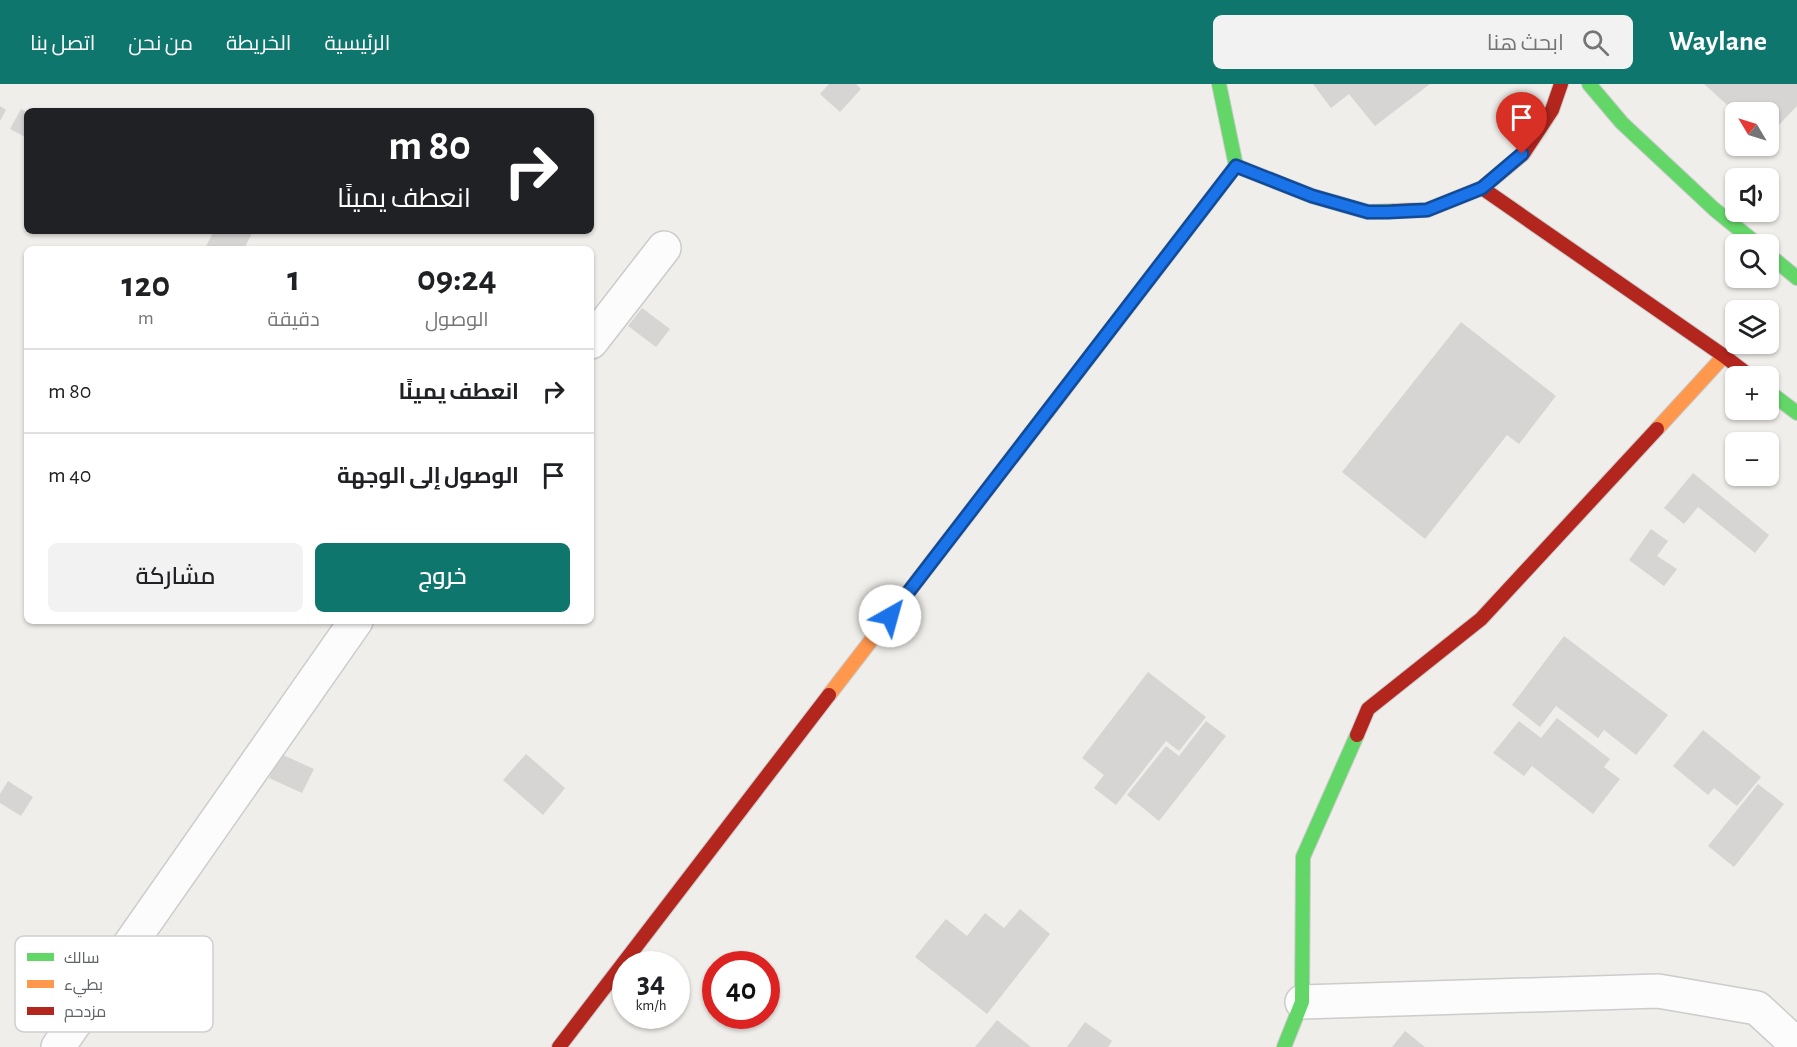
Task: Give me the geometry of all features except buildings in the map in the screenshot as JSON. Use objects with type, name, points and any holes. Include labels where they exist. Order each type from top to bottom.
[{"type":"street","points":[[559,1047],[1236,166],[1219,84]]},
{"type":"street","points":[[1236,166],[1312,196],[1368,212],[1427,210],[1482,188],[1522,154],[1552,110],[1561,84]]},
{"type":"street","points":[[1589,84],[1622,123],[1714,209],[1745,234]]},
{"type":"street","points":[[1482,188],[1737,366]]},
{"type":"street","points":[[594,338],[664,248]]},
{"type":"street","points":[[1779,263],[1797,278]]},
{"type":"street","points":[[1284,1047],[1302,1002],[1303,857],[1368,709],[1481,620],[1724,356]]},
{"type":"street","points":[[1779,400],[1797,414]]},
{"type":"street","points":[[136,936],[354,624]]},
{"type":"street","points":[[1302,1002],[1658,991],[1757,1008],[1797,1045]]},
{"type":"street","points":[[58,1047],[68,1032]]},
{"type":"traffic: fast","points":[[1219,84],[1236,166],[1312,196],[1368,212],[1395,211]]},
{"type":"traffic: fast","points":[[1589,84],[1622,123],[1714,209],[1745,234]]},
{"type":"traffic: fast","points":[[1064,390],[1236,166]]},
{"type":"traffic: fast","points":[[1779,263],[1797,278]]},
{"type":"traffic: fast","points":[[1779,399],[1797,413]]},
{"type":"traffic: fast","points":[[1284,1047],[1302,1002],[1303,857],[1357,735]]},
{"type":"traffic: slow","points":[[1657,429],[1724,356]]},
{"type":"traffic: slow","points":[[829,695],[1064,390]]},
{"type":"traffic: jam","points":[[1395,211],[1427,210],[1482,188],[1523,154],[1552,110],[1561,84]]},
{"type":"traffic: jam","points":[[1482,188],[1737,366]]},
{"type":"traffic: jam","points":[[1357,735],[1368,709],[1481,619],[1657,429]]},
{"type":"traffic: jam","points":[[559,1047],[829,695]]},
{"type":"route","points":[[890,616],[1236,166],[1312,196],[1368,212],[1388,212],[1427,210],[1482,188],[1522,154]]}]
